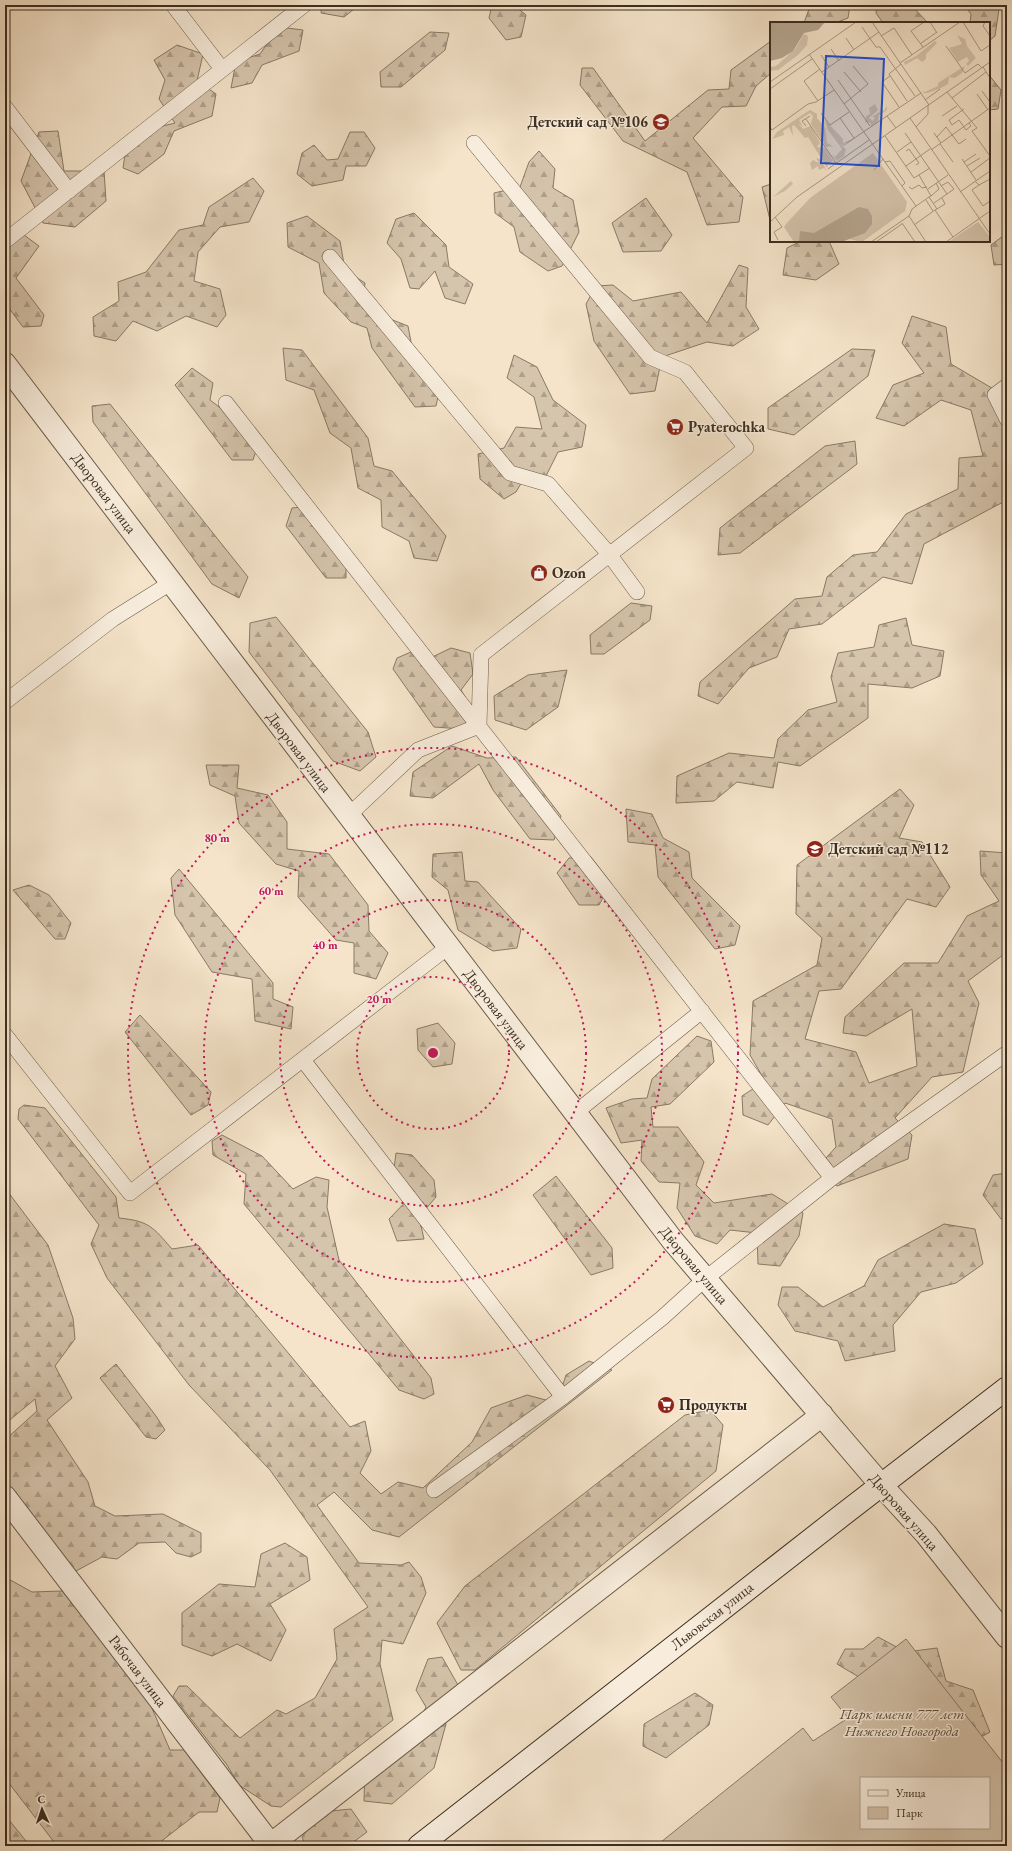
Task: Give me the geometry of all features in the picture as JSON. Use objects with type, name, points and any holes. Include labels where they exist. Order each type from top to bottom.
[{"type":"street","name":"Дворовая улица","points":[[5,364],[673,1241],[881,1485],[926,1534],[1007,1637]]},
{"type":"street","name":"Львовская улица","points":[[419,1846],[1007,1388]]},
{"type":"street","points":[[270,1845],[822,1415]]},
{"type":"street","name":"Рабочая улица","points":[[5,1497],[270,1845]]},
{"type":"lane","points":[[173,5],[222,69]]},
{"type":"lane","points":[[5,241],[304,5]]},
{"type":"lane","points":[[5,107],[69,191]]},
{"type":"lane","points":[[474,143],[650,357],[685,372],[746,448],[480,655],[479,726]]},
{"type":"lane","points":[[330,256],[510,473],[548,484],[609,554],[637,592]]},
{"type":"lane","points":[[1007,386],[995,395],[1007,419]]},
{"type":"lane","points":[[226,403],[832,1178]]},
{"type":"lane","points":[[5,702],[113,619],[172,582]]},
{"type":"lane","points":[[348,816],[418,750],[479,726]]},
{"type":"lane","points":[[5,1035],[130,1193],[448,947]]},
{"type":"lane","points":[[575,1114],[702,1011]]},
{"type":"lane","points":[[434,1490],[563,1397],[662,1318],[705,1279],[832,1178],[1007,1053]]},
{"type":"lane","points":[[303,1060],[563,1397]]},
{"type":"green space","points":[[322,5],[359,5],[344,17],[321,13]]},
{"type":"green space","points":[[492,5],[514,5],[526,15],[521,37],[506,40],[489,18]]},
{"type":"green space","points":[[815,5],[850,5],[848,18],[838,22],[804,22],[809,9]]},
{"type":"green space","points":[[877,5],[911,5],[927,22],[882,22],[876,13]]},
{"type":"green space","points":[[964,5],[995,5],[999,9],[995,36],[990,40],[990,22],[970,22],[971,14]]},
{"type":"green space","points":[[279,27],[303,30],[299,51],[262,65],[252,83],[231,88],[236,62],[260,54]]},
{"type":"green space","points":[[430,32],[449,33],[445,50],[401,87],[381,87],[380,72]]},
{"type":"green space","points":[[770,42],[770,74],[756,86],[746,106],[722,107],[693,138],[743,197],[739,222],[707,225],[687,172],[623,141],[580,85],[582,68],[593,68],[645,141],[708,90],[729,89],[731,70]]},
{"type":"green space","points":[[177,45],[203,54],[197,81],[216,94],[212,116],[174,131],[164,154],[138,174],[123,168],[126,148],[155,128],[175,123],[159,99],[165,80],[154,60]]},
{"type":"green space","points":[[990,76],[1001,90],[998,109],[990,110]]},
{"type":"green space","points":[[58,131],[64,171],[104,171],[106,201],[75,227],[43,223],[21,181],[39,132]]},
{"type":"green space","points":[[350,132],[364,132],[375,148],[366,166],[346,166],[343,180],[312,186],[297,174],[302,153],[314,145],[327,160],[338,159]]},
{"type":"green space","points":[[539,151],[555,169],[553,188],[573,200],[579,232],[562,266],[548,271],[520,252],[514,227],[495,213],[494,193],[520,187],[529,162]]},
{"type":"green space","points":[[253,178],[264,191],[249,222],[220,227],[198,252],[194,281],[220,289],[226,315],[217,327],[186,316],[157,331],[133,321],[116,341],[94,336],[93,317],[119,301],[118,282],[146,272],[179,230],[203,225],[209,207]]},
{"type":"green space","points":[[770,184],[770,220],[762,187]]},
{"type":"green space","points":[[646,198],[672,235],[661,251],[623,252],[612,223]]},
{"type":"green space","points":[[414,213],[446,245],[449,267],[473,284],[465,304],[445,298],[435,271],[419,289],[410,288],[401,259],[387,243],[396,219]]},
{"type":"green space","points":[[307,216],[340,241],[345,270],[365,283],[362,308],[408,326],[416,368],[441,382],[436,406],[415,407],[372,348],[367,328],[351,322],[324,293],[319,263],[288,247],[287,223]]},
{"type":"green space","points":[[1007,233],[1007,264],[994,265],[991,245]]},
{"type":"green space","points":[[24,235],[39,246],[16,278],[44,315],[41,326],[23,327],[5,303],[5,248]]},
{"type":"green space","points":[[799,242],[829,242],[839,264],[816,280],[783,275],[787,248]]},
{"type":"green space","points":[[739,265],[748,268],[746,307],[759,329],[733,346],[707,342],[662,357],[655,391],[630,394],[594,341],[586,304],[596,286],[613,285],[633,301],[681,292],[707,323]]},
{"type":"green space","points":[[912,316],[946,327],[951,364],[1007,397],[1007,500],[924,544],[912,584],[883,577],[822,624],[789,629],[777,657],[749,668],[718,704],[698,696],[700,682],[795,599],[822,596],[827,577],[853,555],[877,552],[906,514],[958,489],[959,458],[983,456],[971,410],[941,400],[904,426],[876,418],[893,385],[924,373],[902,343]]},
{"type":"green space","points":[[283,348],[302,350],[368,438],[374,466],[392,471],[446,536],[437,561],[414,558],[409,541],[382,527],[381,500],[358,488],[351,448],[330,433],[314,390],[286,380]]},
{"type":"green space","points":[[852,349],[875,350],[868,376],[794,435],[768,429],[768,408]]},
{"type":"green space","points":[[514,355],[537,367],[553,400],[586,425],[582,447],[558,452],[546,476],[527,473],[516,492],[504,499],[480,479],[478,454],[504,448],[516,427],[542,429],[534,397],[507,378]]},
{"type":"green space","points":[[192,368],[213,383],[210,400],[260,438],[253,460],[232,460],[175,385]]},
{"type":"green space","points":[[110,404],[248,577],[239,598],[212,584],[93,422],[92,406]]},
{"type":"green space","points":[[855,441],[857,464],[740,553],[718,555],[720,528],[825,446]]},
{"type":"green space","points":[[312,506],[346,551],[346,578],[326,578],[286,526],[292,508]]},
{"type":"green space","points":[[631,603],[652,606],[650,620],[604,654],[591,654],[590,635]]},
{"type":"green space","points":[[276,617],[368,732],[376,757],[360,771],[333,761],[249,652],[250,623]]},
{"type":"green space","points":[[906,618],[912,645],[944,651],[940,676],[912,688],[868,684],[868,718],[800,766],[778,762],[773,788],[737,782],[714,801],[676,803],[677,776],[729,753],[774,758],[778,739],[808,710],[837,702],[831,677],[838,653],[874,647],[879,625]]},
{"type":"green space","points":[[451,648],[470,653],[473,674],[461,690],[472,708],[463,729],[434,727],[393,669],[397,658],[411,652],[422,662]]},
{"type":"green space","points":[[567,670],[558,707],[526,730],[495,720],[494,696],[528,675]]},
{"type":"green space","points":[[452,746],[487,758],[516,757],[561,816],[554,840],[530,839],[493,790],[479,764],[433,798],[410,796],[413,772]]},
{"type":"green space","points":[[206,765],[239,765],[237,788],[268,795],[287,822],[287,849],[329,854],[368,905],[369,931],[388,953],[376,979],[354,973],[354,943],[336,940],[298,897],[299,871],[276,864],[239,823],[235,796],[210,785]]},
{"type":"green space","points":[[900,789],[914,805],[899,838],[922,842],[950,887],[936,907],[907,899],[841,989],[819,991],[805,1039],[856,1052],[869,1083],[917,1066],[912,1009],[866,1036],[843,1033],[845,1017],[904,963],[938,963],[967,916],[999,901],[981,875],[980,851],[1007,853],[1007,952],[968,981],[979,1003],[963,1072],[932,1077],[895,1118],[912,1135],[908,1159],[837,1186],[816,1169],[836,1147],[832,1119],[785,1103],[768,1125],[743,1115],[742,1096],[765,1081],[750,1055],[753,1001],[817,965],[822,938],[796,914],[797,865]]},
{"type":"green space","points":[[626,809],[652,814],[663,838],[689,852],[692,878],[740,926],[735,945],[715,949],[658,877],[655,845],[628,842]]},
{"type":"green space","points":[[462,852],[465,881],[478,882],[521,929],[517,948],[493,951],[458,930],[448,890],[432,877],[433,854]]},
{"type":"green space","points":[[591,857],[611,883],[599,905],[579,905],[557,873],[569,858]]},
{"type":"green space","points":[[179,869],[273,983],[273,999],[293,1007],[291,1029],[255,1021],[252,979],[212,972],[175,915],[171,878]]},
{"type":"green space","points":[[29,885],[49,895],[71,923],[65,939],[55,939],[13,890]]},
{"type":"green space","points":[[140,1015],[211,1092],[208,1105],[191,1115],[125,1032]]},
{"type":"green space","points":[[438,1023],[455,1043],[452,1064],[433,1067],[418,1050],[417,1029]]},
{"type":"green space","points":[[697,1036],[711,1041],[714,1062],[670,1104],[651,1107],[653,1127],[678,1127],[704,1162],[696,1185],[714,1203],[772,1194],[803,1213],[799,1236],[780,1266],[758,1264],[757,1233],[730,1230],[717,1244],[695,1236],[677,1208],[680,1183],[659,1182],[641,1161],[642,1140],[621,1143],[606,1108],[632,1099],[647,1098],[652,1079]]},
{"type":"green space","points":[[24,1105],[45,1108],[116,1197],[119,1218],[137,1221],[150,1226],[172,1249],[198,1245],[350,1427],[365,1421],[371,1451],[360,1473],[381,1494],[398,1482],[423,1488],[472,1442],[491,1408],[527,1395],[557,1403],[566,1375],[589,1361],[612,1370],[399,1537],[372,1530],[334,1492],[317,1505],[359,1563],[401,1565],[409,1562],[421,1577],[426,1593],[403,1644],[382,1640],[380,1664],[393,1720],[281,1807],[271,1806],[239,1785],[227,1765],[173,1696],[179,1686],[187,1686],[240,1738],[277,1710],[286,1714],[315,1698],[337,1659],[334,1629],[368,1607],[270,1470],[189,1385],[107,1278],[91,1244],[99,1225],[18,1119],[19,1109]]},
{"type":"green space","points":[[222,1135],[262,1156],[293,1189],[316,1177],[329,1180],[327,1207],[339,1260],[431,1378],[434,1394],[424,1399],[399,1390],[244,1204],[246,1174],[213,1155],[212,1141]]},
{"type":"green space","points":[[396,1153],[412,1155],[434,1180],[436,1197],[419,1217],[424,1239],[397,1241],[389,1219],[415,1192],[394,1169]]},
{"type":"green space","points":[[1007,1173],[1007,1218],[1001,1219],[983,1195],[993,1175]]},
{"type":"green space","points":[[556,1176],[612,1248],[613,1268],[591,1275],[533,1195]]},
{"type":"green space","points":[[5,1188],[48,1245],[73,1318],[75,1339],[55,1366],[72,1398],[47,1420],[88,1482],[95,1506],[115,1516],[163,1514],[201,1533],[201,1552],[191,1557],[176,1553],[165,1542],[139,1543],[117,1559],[102,1557],[76,1571],[63,1565],[10,1498],[5,1483],[5,1440],[37,1411],[35,1399],[5,1424]]},
{"type":"green space","points":[[944,1224],[975,1229],[983,1264],[956,1283],[921,1292],[893,1325],[895,1351],[845,1361],[838,1341],[795,1331],[778,1305],[782,1287],[798,1287],[823,1307],[864,1286],[878,1260]]},
{"type":"green space","points":[[116,1364],[165,1430],[156,1439],[146,1437],[100,1378]]},
{"type":"green space","points":[[710,1410],[723,1425],[716,1471],[475,1670],[461,1670],[437,1623],[465,1586],[685,1415]]},
{"type":"green space","points":[[285,1543],[307,1557],[310,1580],[270,1604],[286,1630],[271,1661],[237,1644],[212,1656],[182,1645],[182,1613],[219,1584],[255,1587],[261,1554]]},
{"type":"green space","points":[[5,1577],[32,1592],[62,1591],[145,1692],[170,1750],[184,1750],[220,1798],[217,1812],[199,1812],[155,1846],[57,1846],[5,1778]]},
{"type":"green space","points":[[878,1637],[906,1652],[937,1648],[946,1681],[973,1690],[990,1732],[955,1752],[869,1683],[837,1664],[845,1649],[863,1649]]},
{"type":"green space","name":"Парк имени 777 лет Нижнего Новгорода","points":[[906,1639],[1007,1768],[1007,1846],[656,1846],[803,1728],[813,1741],[848,1718],[831,1697]]},
{"type":"green space","points":[[442,1657],[458,1685],[436,1705],[446,1724],[434,1768],[392,1804],[364,1801],[365,1768],[419,1722],[426,1707],[416,1690],[428,1659]]},
{"type":"green space","points":[[695,1693],[713,1705],[709,1725],[666,1758],[643,1746],[644,1724]]},
{"type":"green space","points":[[351,1809],[367,1832],[348,1846],[306,1846],[302,1837],[321,1812]]},
{"type":"green space","points":[[5,1815],[30,1846],[5,1846]]},
{"type":"place","name":"Детский сад №106","points":[[661,122]]},
{"type":"place","name":"Pyaterochka","points":[[675,427]]},
{"type":"place","name":"Ozon","points":[[539,573]]},
{"type":"place","name":"Детский сад №112","points":[[815,849]]},
{"type":"place","name":"Продукты","points":[[666,1405]]}]
